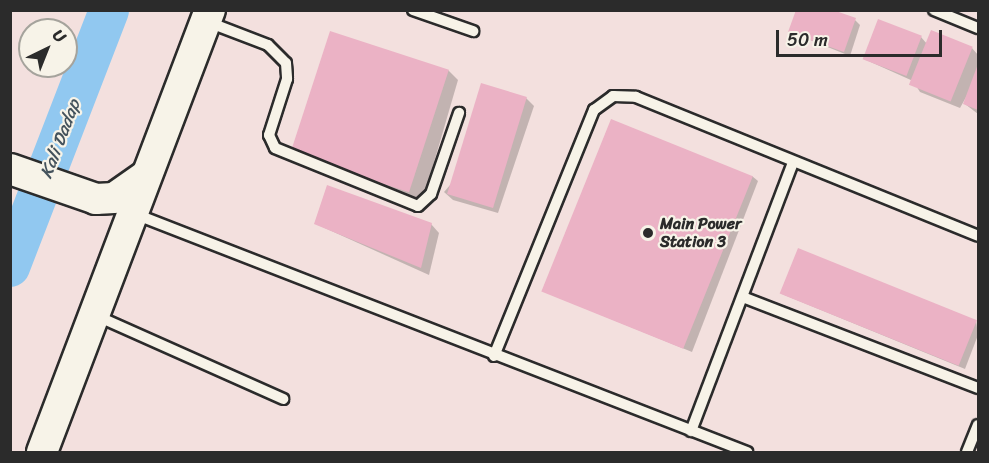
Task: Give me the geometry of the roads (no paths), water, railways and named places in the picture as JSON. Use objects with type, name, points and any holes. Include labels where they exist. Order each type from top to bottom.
[{"type":"main road","points":[[42,453],[121,245],[144,177],[208,16]]},
{"type":"main road","points":[[13,170],[63,189],[114,198],[144,177]]},
{"type":"lane","points":[[413,10],[473,31]]},
{"type":"lane","points":[[934,10],[978,28]]},
{"type":"lane","points":[[208,16],[268,45],[286,63],[287,78],[269,135],[275,148],[418,206],[431,194],[459,113]]},
{"type":"lane","points":[[494,356],[594,110],[614,96],[636,97],[978,236]]},
{"type":"lane","points":[[691,431],[745,298],[794,163]]},
{"type":"lane","points":[[131,213],[747,453]]},
{"type":"lane","points":[[745,298],[978,388]]},
{"type":"lane","points":[[94,314],[283,399]]},
{"type":"lane","points":[[968,453],[978,426]]},
{"type":"waterway","name":"Kali Dadap","points":[[10,267],[109,10]]},
{"type":"place","name":"Main Power Station 3","points":[[648,233]]}]
